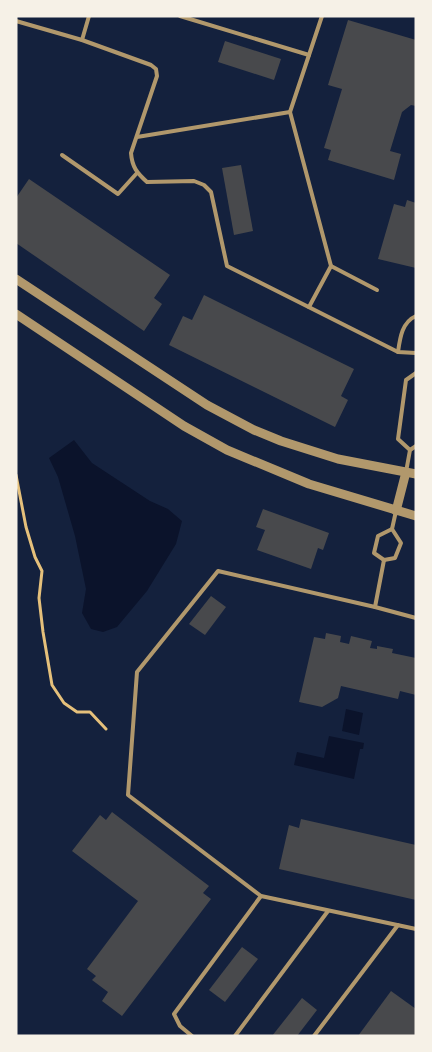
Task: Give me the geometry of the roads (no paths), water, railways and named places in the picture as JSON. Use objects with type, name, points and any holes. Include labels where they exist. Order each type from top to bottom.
[{"type":"street","points":[[16,279],[228,418],[263,434],[311,451],[338,459],[411,473],[396,511]]},
{"type":"street","points":[[16,314],[184,426],[227,450],[309,484],[416,516]]},
{"type":"lane","points":[[82,40],[89,16]]},
{"type":"lane","points":[[180,16],[309,55]]},
{"type":"lane","points":[[309,307],[331,266],[290,112],[322,16]]},
{"type":"lane","points":[[16,21],[82,40],[151,65],[156,69],[157,76],[131,153],[132,163],[137,173],[147,182],[194,181],[204,185],[211,192],[227,266],[398,352],[416,353]]},
{"type":"lane","points":[[137,137],[290,112]]},
{"type":"lane","points":[[62,155],[118,194],[137,173]]},
{"type":"lane","points":[[331,266],[377,290]]},
{"type":"lane","points":[[398,352],[401,334],[409,319],[416,316]]},
{"type":"lane","points":[[411,473],[410,450],[398,439],[406,380],[416,373]]},
{"type":"lane","points":[[410,450],[416,446]]},
{"type":"lane","points":[[392,529],[378,536],[374,553],[384,560],[395,558],[400,543],[392,529],[396,511]]},
{"type":"lane","points":[[374,607],[384,560]]},
{"type":"lane","points":[[416,618],[218,570],[136,672],[128,795],[261,896],[416,929]]},
{"type":"lane","points":[[192,1036],[180,1026],[174,1014],[261,896]]},
{"type":"lane","points":[[235,1036],[328,911]]},
{"type":"lane","points":[[314,1036],[398,925]]},
{"type":"water","points":[[74,440],[92,463],[150,501],[168,509],[182,521],[176,544],[147,591],[117,627],[103,632],[91,629],[82,613],[86,589],[75,536],[58,477],[49,458]]},
{"type":"water","points":[[346,709],[363,713],[359,735],[342,731]]},
{"type":"water","points":[[329,736],[364,743],[363,749],[360,749],[354,779],[294,765],[297,752],[324,758]]}]
